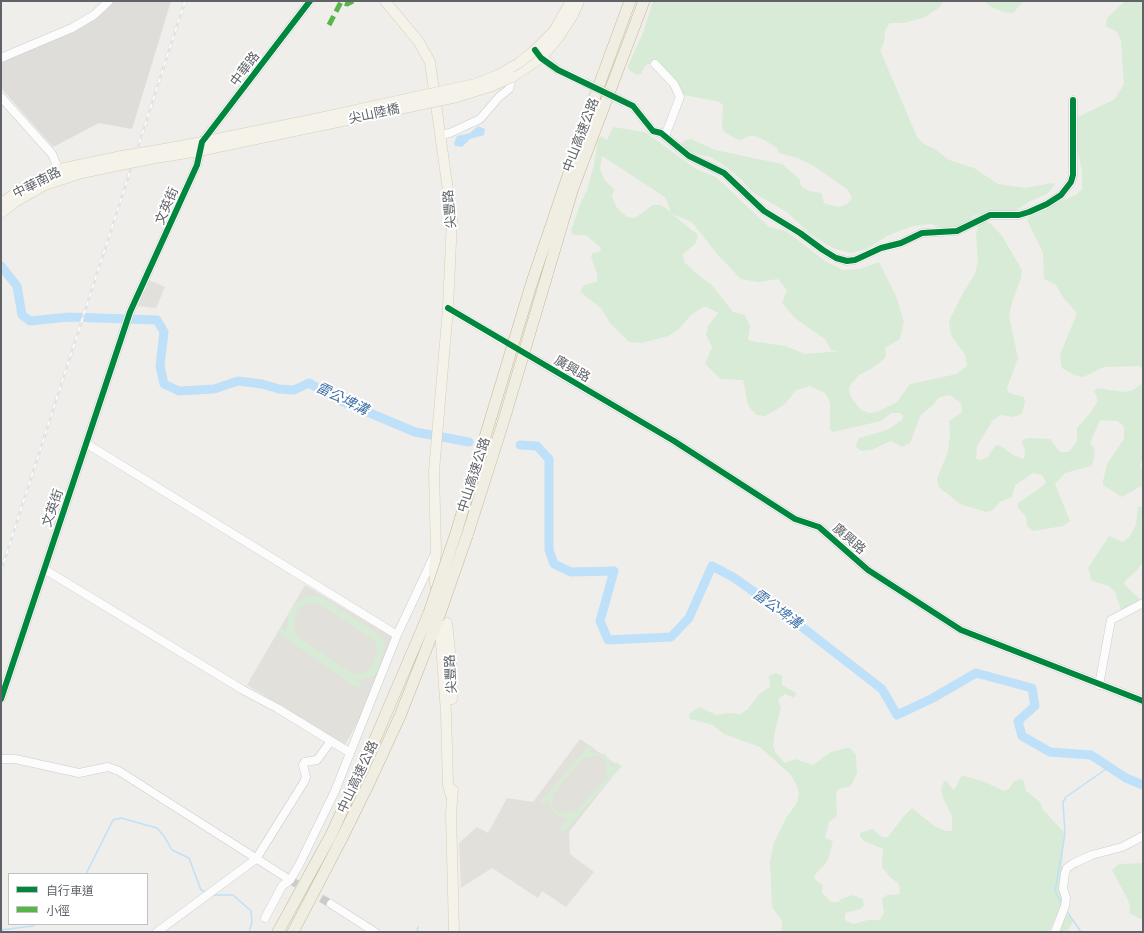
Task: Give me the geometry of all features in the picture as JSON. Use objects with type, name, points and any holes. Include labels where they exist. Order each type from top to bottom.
[{"type":"highway","name":"中山高速公路","points":[[292,932],[341,840],[400,716],[433,616],[456,533],[531,285],[595,96],[630,1]]},
{"type":"highway","name":"中山高速公路","points":[[278,932],[334,828],[433,616],[467,536],[503,423],[573,188],[644,1]]},
{"type":"main road","name":"尖豐路","points":[[385,1],[419,42],[430,62],[452,219],[448,308],[436,451],[434,508],[436,552],[434,570],[441,634],[446,713],[448,785],[451,796],[454,932]]},
{"type":"main road","points":[[538,54],[554,31],[571,1]]},
{"type":"main road","points":[[538,54],[558,38],[579,1]]},
{"type":"main road","name":"尖山陸橋","points":[[201,146],[475,84],[538,54]]},
{"type":"main road","name":"尖山陸橋","points":[[201,146],[457,97],[492,86],[512,77],[538,54]]},
{"type":"main road","name":"中華南路","points":[[1,203],[45,184],[61,174],[121,160],[201,146]]},
{"type":"main road","name":"中華南路","points":[[1,213],[20,194]]},
{"type":"street","points":[[1,58],[72,28],[94,15],[109,1]]},
{"type":"street","name":"中華路","points":[[201,146],[310,1]]},
{"type":"street","points":[[538,54],[558,70],[633,106],[653,130],[665,136],[689,156],[724,173],[764,211],[836,258],[847,261],[855,260],[881,248],[901,243],[922,233],[957,231],[990,215],[1019,215],[1029,212],[1047,204],[1061,195],[1071,182],[1073,175],[1073,100]]},
{"type":"street","points":[[655,64],[674,84],[680,97],[665,136]]},
{"type":"street","points":[[440,135],[455,131],[480,119],[498,97],[509,89],[512,77]]},
{"type":"street","points":[[1,97],[52,154],[61,174]]},
{"type":"street","name":"文英街","points":[[1,699],[130,312],[197,165],[201,146]]},
{"type":"street","points":[[448,308],[505,342]]},
{"type":"street","name":"廣興路","points":[[531,357],[676,442],[795,519],[819,527],[868,570],[961,630],[1143,701]]},
{"type":"street","points":[[87,444],[397,635]]},
{"type":"street","points":[[265,918],[282,886],[290,880],[299,865],[335,791],[397,635],[436,552]]},
{"type":"street","points":[[44,569],[243,690],[277,708],[350,752]]},
{"type":"street","points":[[1099,685],[1111,620],[1143,604]]},
{"type":"street","points":[[157,932],[256,859],[304,782],[306,777],[303,765],[305,762],[317,760],[331,741]]},
{"type":"street","points":[[1,759],[15,759],[79,773],[108,767],[119,771],[290,880]]},
{"type":"street","points":[[1055,932],[1064,909],[1066,898],[1063,888],[1067,868],[1074,863],[1092,855],[1122,847],[1143,836]]},
{"type":"street","points":[[330,904],[375,932]]},
{"type":"shaded area","points":[[114,1],[171,1],[132,129],[99,123],[53,147],[1,88],[1,63],[76,29],[104,11]]},
{"type":"shaded area","points":[[149,280],[165,287],[156,308],[137,306]]},
{"type":"shaded area","points":[[305,585],[392,637],[361,716],[345,745],[247,685]]},
{"type":"shaded area","points":[[580,739],[620,767],[569,832],[570,854],[594,872],[566,907],[542,891],[538,898],[492,868],[461,888],[459,843],[477,827],[488,833],[507,798],[533,802]]},
{"type":"green space","points":[[653,1],[944,1],[939,8],[923,18],[903,23],[890,23],[885,30],[884,43],[880,50],[917,137],[922,143],[935,149],[949,160],[974,168],[998,184],[1025,188],[1052,183],[1055,185],[1047,194],[1030,201],[1015,211],[1001,211],[975,215],[961,226],[948,230],[931,224],[913,226],[889,235],[866,249],[850,253],[833,248],[810,234],[787,212],[752,192],[740,178],[722,164],[710,157],[693,153],[682,145],[683,141],[691,139],[715,150],[782,164],[799,179],[802,187],[809,191],[822,193],[823,201],[826,204],[839,207],[847,204],[852,198],[848,190],[814,166],[798,158],[779,153],[777,148],[764,140],[752,135],[740,140],[724,132],[722,127],[723,106],[720,102],[684,95],[671,75],[657,64],[648,64],[645,66],[641,74],[637,75],[629,70],[628,66],[643,33]]},
{"type":"green space","points":[[985,1],[1019,1],[1022,3],[1013,13],[1004,12],[991,7]]},
{"type":"green space","points":[[1125,1],[1143,1],[1143,368],[1138,366],[1104,367],[1083,377],[1074,375],[1062,368],[1060,355],[1077,313],[1062,296],[1056,285],[1044,279],[1043,253],[1027,220],[1036,211],[1076,195],[1082,189],[1082,171],[1077,149],[1076,118],[1115,99],[1124,84],[1121,40],[1117,32],[1106,26],[1107,18]]},
{"type":"green space","points":[[613,127],[645,132],[696,169],[716,177],[769,227],[786,231],[825,261],[843,270],[860,269],[879,262],[896,296],[904,322],[900,339],[885,348],[885,358],[871,369],[859,375],[850,385],[849,389],[851,397],[861,410],[869,413],[877,412],[897,402],[910,384],[957,374],[967,366],[965,355],[951,335],[949,321],[963,293],[975,274],[978,261],[976,235],[979,222],[983,220],[990,223],[1002,236],[1022,270],[1021,278],[1013,299],[1009,316],[1018,358],[1007,388],[1008,392],[1024,397],[1025,401],[1022,414],[1013,417],[1001,415],[993,420],[977,446],[976,459],[980,460],[988,457],[995,446],[999,445],[1013,455],[1024,459],[1025,451],[1022,442],[1024,439],[1029,438],[1050,439],[1060,452],[1069,452],[1077,441],[1077,428],[1092,411],[1098,400],[1094,391],[1097,388],[1124,392],[1133,390],[1143,383],[1143,454],[1140,467],[1143,469],[1143,485],[1122,497],[1103,485],[1107,464],[1124,439],[1124,426],[1117,421],[1100,420],[1090,443],[1095,450],[1093,463],[1091,466],[1065,473],[1055,484],[1070,521],[1063,526],[1033,531],[1027,526],[1026,517],[1018,507],[1018,503],[1043,486],[1046,482],[1042,475],[1034,473],[1030,475],[1015,485],[1012,497],[1000,502],[991,511],[986,512],[960,504],[939,487],[937,479],[948,451],[950,434],[949,421],[962,412],[961,403],[950,395],[938,398],[934,404],[920,416],[910,443],[902,447],[891,441],[871,450],[862,451],[856,446],[859,438],[887,430],[902,420],[903,416],[900,413],[891,413],[881,421],[833,432],[830,429],[830,403],[826,394],[810,386],[796,390],[785,404],[765,416],[756,415],[748,405],[743,380],[721,379],[705,364],[712,347],[706,335],[708,326],[718,313],[707,307],[703,307],[691,315],[678,330],[668,336],[642,343],[629,342],[610,323],[601,308],[580,292],[584,285],[597,282],[597,274],[591,257],[593,253],[601,251],[600,247],[586,235],[573,235],[571,231],[581,202],[587,190],[594,165],[598,140],[601,136],[607,140]],"holes":[[[602,156],[665,197],[671,212],[661,205],[653,205],[635,218],[627,217],[617,208],[612,197],[614,189],[605,181],[600,169]],[[672,214],[692,222],[717,254],[741,279],[758,282],[778,279],[787,290],[782,303],[796,319],[825,339],[831,350],[841,351],[805,354],[785,346],[751,341],[748,339],[750,327],[745,315],[733,312],[711,284],[684,262],[683,254],[696,243],[698,235]]]},
{"type":"green space","points":[[1138,507],[1143,507],[1143,562],[1125,581],[1124,584],[1142,601],[1122,613],[1115,592],[1109,586],[1092,581],[1088,568],[1109,536],[1123,542],[1130,536],[1136,524]]},
{"type":"green space","points":[[307,596],[320,596],[380,635],[385,644],[378,671],[372,677],[358,680],[362,683],[359,689],[278,633],[281,627],[286,631],[288,614],[296,603]],"holes":[[[311,603],[319,604],[374,640],[377,653],[372,667],[363,673],[353,674],[298,637],[294,626],[297,610]]]},
{"type":"green space","points":[[776,673],[782,676],[782,685],[796,693],[794,698],[785,694],[778,699],[781,707],[773,746],[776,753],[783,761],[785,763],[795,759],[813,765],[831,752],[846,748],[850,748],[856,755],[857,773],[852,784],[849,787],[841,788],[836,792],[837,816],[829,822],[825,838],[833,841],[828,860],[814,876],[815,880],[823,885],[822,893],[831,902],[838,902],[841,899],[853,895],[863,899],[864,905],[861,909],[845,913],[845,920],[853,924],[868,920],[880,920],[884,913],[882,898],[887,895],[899,894],[900,889],[898,883],[891,878],[882,867],[883,849],[864,841],[860,836],[860,833],[872,829],[882,837],[888,837],[912,808],[934,826],[946,831],[952,831],[952,816],[944,800],[941,789],[944,781],[947,781],[952,789],[955,789],[961,776],[964,776],[985,782],[1004,791],[1009,789],[1014,781],[1023,779],[1026,791],[1040,802],[1043,810],[1065,833],[1062,864],[1065,893],[1063,904],[1049,932],[781,932],[782,921],[772,907],[770,862],[774,842],[786,818],[797,803],[799,794],[797,786],[791,775],[760,747],[724,734],[713,725],[690,719],[689,714],[699,707],[716,715],[728,713],[741,714],[748,709],[759,694],[770,687],[769,676]]},
{"type":"green space","points":[[590,745],[594,748],[589,752],[605,754],[610,762],[611,768],[616,762],[622,766],[564,832],[560,828],[568,818],[557,815],[548,805],[549,798],[544,804],[541,801]],"holes":[[[598,755],[605,760],[607,777],[577,811],[566,813],[557,812],[551,804],[554,793],[583,758]]]},
{"type":"green space","points":[[1143,863],[1143,920],[1129,913],[1130,908],[1128,900],[1112,870],[1119,864]]},
{"type":"green space","points":[[1065,913],[1074,920],[1067,932],[1059,932]]},
{"type":"water","points":[[478,126],[485,129],[484,135],[470,139],[462,147],[455,146],[454,143],[457,136],[470,133]]},
{"type":"waterway","name":"雷公埤溝","points":[[1,266],[17,286],[22,315],[30,321],[69,317],[157,320],[164,332],[160,366],[164,384],[179,391],[214,389],[238,381],[262,384],[279,389],[294,390],[309,383],[339,400],[415,432],[469,442]]},
{"type":"waterway","name":"雷公埤溝","points":[[520,445],[537,446],[549,459],[549,550],[554,564],[571,572],[614,571],[600,621],[608,640],[671,637],[689,618],[712,566],[733,577],[780,610],[882,689],[897,715],[933,698],[976,673],[1032,688],[1035,706],[1018,721],[1022,736],[1050,752],[1091,755],[1126,778],[1143,785]]},
{"type":"waterway","points":[[1062,904],[1055,891],[1065,834],[1063,802],[1066,797],[1109,767]]},
{"type":"waterway","points":[[86,873],[113,820],[121,818],[157,828],[164,836],[172,850],[189,858],[201,890],[206,892]]},
{"type":"waterway","points":[[213,895],[233,895],[251,911],[252,922],[249,932]]},
{"type":"waterway","points":[[1066,910],[1081,932]]},
{"type":"waterway","points":[[1,930],[34,925]]},
{"type":"waterway","points":[[417,932],[418,927]]},
{"type":"tunnel","points":[[290,880],[331,904]]},
{"type":"railway","points":[[1,571],[185,1]]},
{"type":"marked path","points":[[329,25],[341,2],[347,4],[353,1]]},
{"type":"cycle path","points":[[1,699],[130,312],[197,165],[202,142],[310,1]]},
{"type":"cycle path","points":[[535,50],[541,58],[558,70],[633,106],[653,131],[661,133],[689,156],[724,173],[764,211],[800,233],[836,258],[847,261],[855,260],[881,248],[901,243],[922,233],[957,231],[990,215],[1019,215],[1029,212],[1047,204],[1061,195],[1071,182],[1073,175],[1073,100]]},
{"type":"cycle path","points":[[448,308],[674,441],[795,519],[819,527],[868,570],[961,630],[1143,701]]}]
